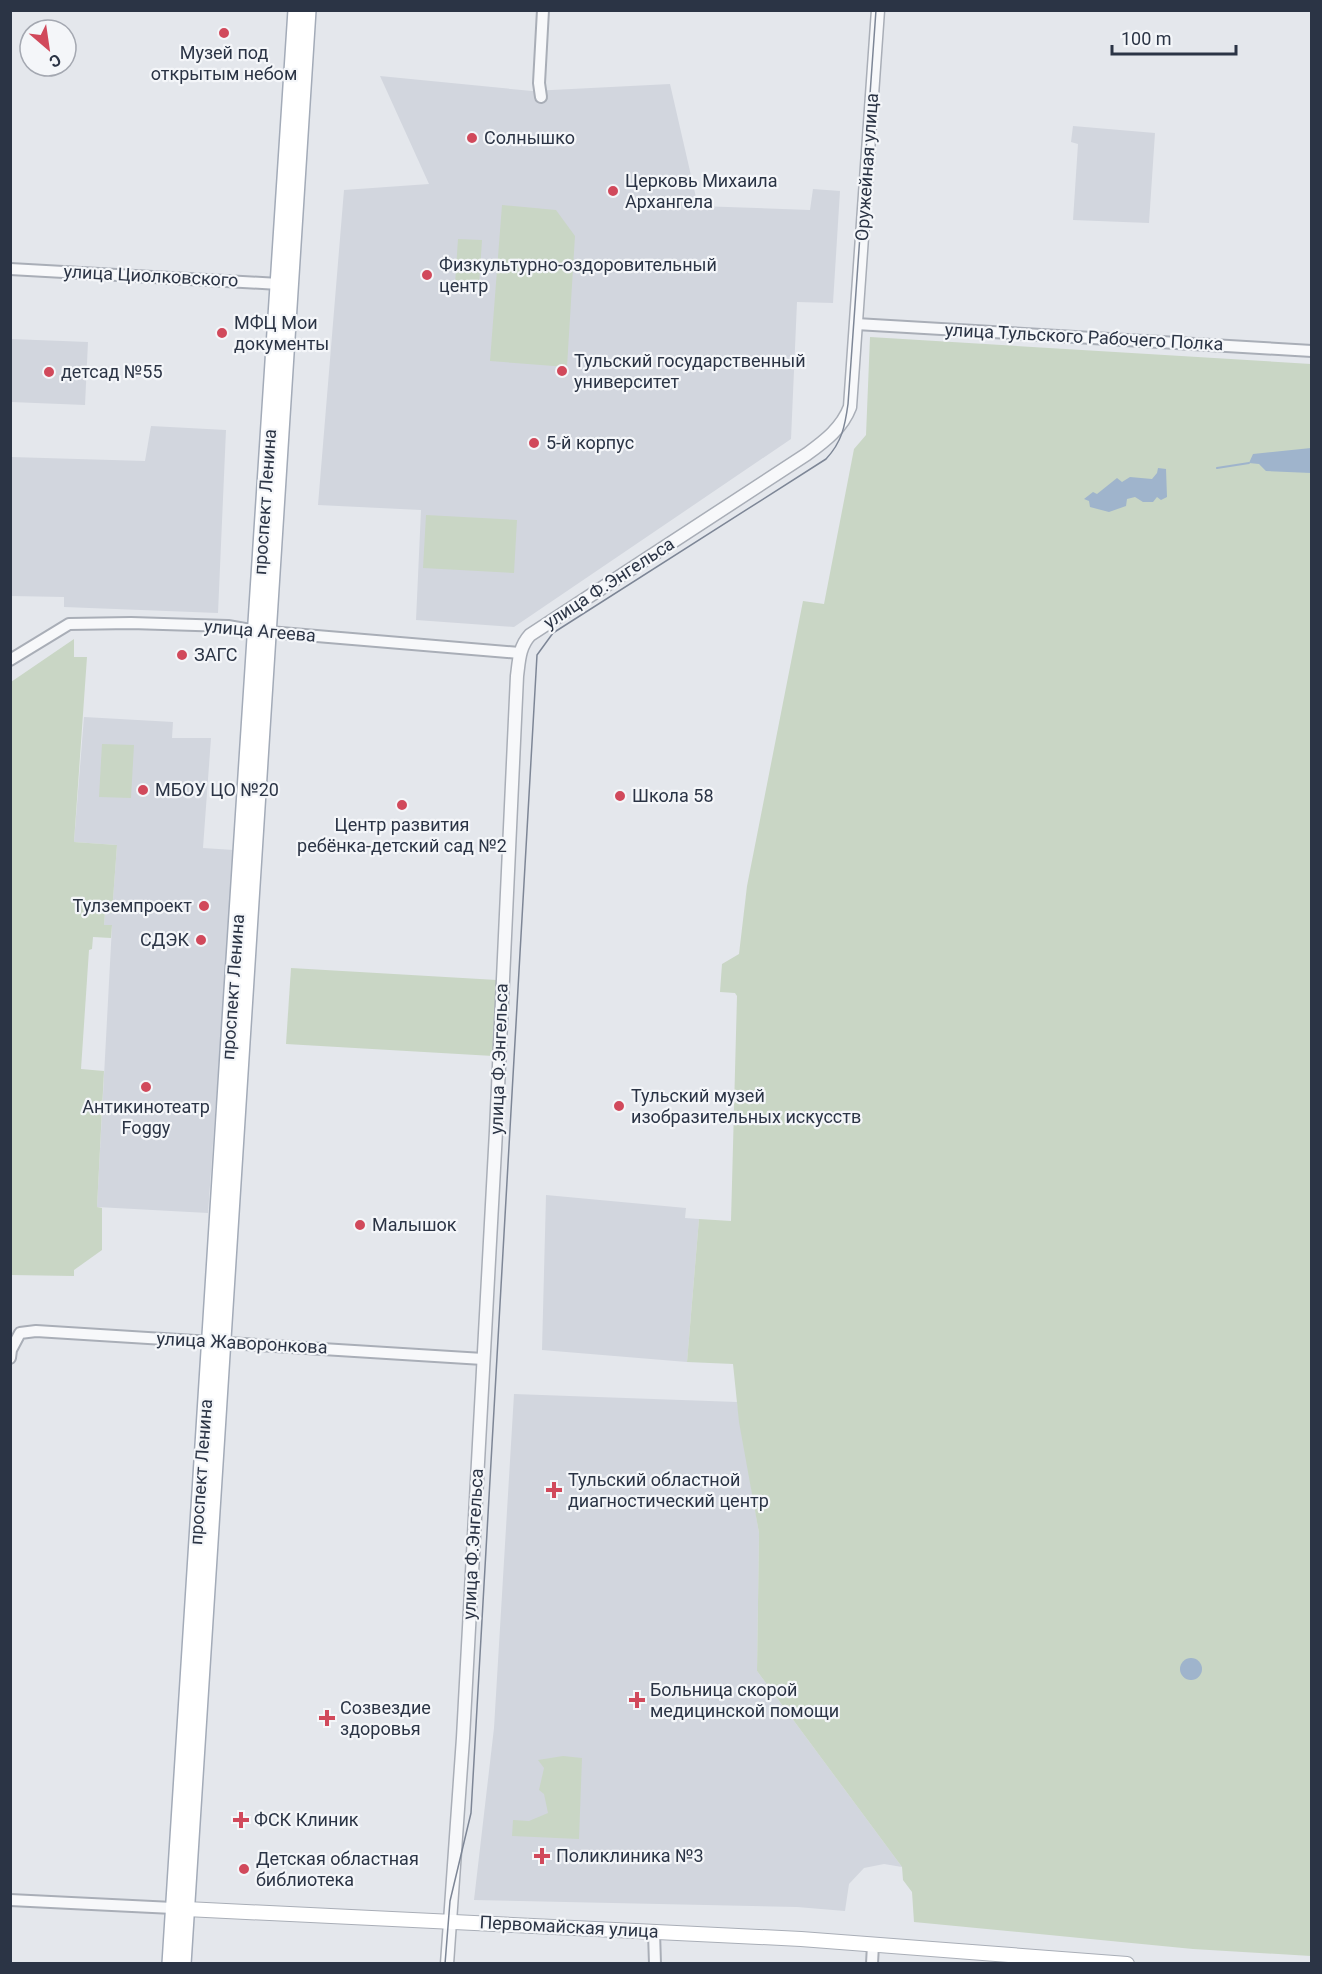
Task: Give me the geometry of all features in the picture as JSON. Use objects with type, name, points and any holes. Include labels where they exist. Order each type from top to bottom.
[{"type":"main road","name":"проспект Ленина","points":[[285,285],[296,10]]},
{"type":"main road","name":"проспект Ленина","points":[[170,1964],[180,1908],[285,285],[308,10]]},
{"type":"main road","name":"проспект Ленина","points":[[180,1908],[183,1964]]},
{"type":"main road","name":"Первомайская улица","points":[[180,1908],[873,1944],[1127,1964]]},
{"type":"street","points":[[542,97],[539,83],[543,10]]},
{"type":"street","name":"Оружейная улица","points":[[856,324],[878,10]]},
{"type":"street","name":"улица Циолковского","points":[[10,269],[285,285]]},
{"type":"street","name":"улица Тульского Рабочего Полка","points":[[856,324],[1311,351]]},
{"type":"street","name":"улица Ф.Энгельса","points":[[447,1964],[483,1359],[514,723],[520,653],[524,642],[530,635],[828,439],[850,407],[856,324]]},
{"type":"street","name":"улица Агеева","points":[[10,660],[69,624],[142,623],[228,626],[520,653]]},
{"type":"street","name":"улица Жаворонкова","points":[[11,1350],[20,1333],[28,1331],[483,1359]]},
{"type":"street","points":[[10,1358],[11,1350]]},
{"type":"street","name":"Первомайская улица","points":[[10,1900],[180,1908]]},
{"type":"street","points":[[654,1932],[655,1964]]},
{"type":"street","points":[[872,1964],[873,1944]]},
{"type":"shaded area","name":"Тульский государственный университет","points":[[380,76],[532,91],[670,84],[698,206],[810,210],[813,189],[840,191],[833,303],[797,302],[791,439],[514,627],[416,620],[421,510],[318,505],[344,190],[429,184]]},
{"type":"shaded area","points":[[1073,126],[1155,133],[1149,223],[1073,220],[1078,144],[1071,142]]},
{"type":"shaded area","name":"детсад №55","points":[[11,339],[88,342],[85,405],[11,402]]},
{"type":"shaded area","points":[[151,426],[226,430],[218,613],[64,607],[64,597],[11,596],[11,457],[145,461]]},
{"type":"shaded area","points":[[84,717],[173,722],[172,738],[211,738],[203,848],[234,850],[208,1213],[97,1207],[112,926],[104,925],[105,913],[112,913],[117,845],[74,842]]},
{"type":"shaded area","points":[[546,1195],[686,1208],[685,1218],[699,1219],[687,1362],[542,1350]]},
{"type":"shaded area","name":"Больница скорой медицинской помощи","points":[[514,1394],[737,1402],[759,1533],[757,1671],[902,1867],[884,1864],[864,1868],[849,1884],[845,1911],[797,1907],[474,1900],[494,1728]]},
{"type":"green space","points":[[502,205],[556,210],[575,236],[567,367],[490,361]]},
{"type":"green space","points":[[458,239],[482,240],[479,286],[455,284]]},
{"type":"green space","points":[[870,337],[1311,364],[1311,1956],[1193,1949],[914,1922],[912,1892],[903,1880],[902,1867],[757,1671],[759,1533],[739,1422],[733,1364],[687,1362],[699,1219],[731,1221],[737,996],[735,993],[720,992],[722,964],[739,954],[747,886],[803,601],[824,604],[854,449],[866,435]]},
{"type":"green space","points":[[426,515],[517,520],[514,573],[423,568]]},
{"type":"green space","points":[[74,639],[74,657],[87,657],[74,842],[117,845],[112,913],[105,913],[104,925],[112,925],[111,938],[93,937],[92,949],[89,950],[81,1069],[104,1071],[97,1207],[102,1208],[102,1250],[74,1270],[74,1276],[11,1275],[11,682]]},
{"type":"green space","points":[[102,744],[134,745],[131,798],[99,797]]},
{"type":"green space","points":[[291,968],[497,980],[493,1056],[286,1044]]},
{"type":"green space","points":[[563,1756],[582,1758],[579,1839],[512,1836],[513,1820],[529,1821],[548,1813],[544,1794],[539,1790],[544,1768],[538,1760]]},
{"type":"water","points":[[1311,448],[1311,473],[1266,471],[1259,464],[1249,463],[1253,454]]},
{"type":"water","points":[[1158,468],[1166,469],[1167,497],[1161,500],[1157,497],[1153,502],[1143,502],[1135,497],[1127,499],[1126,506],[1109,512],[1090,507],[1089,501],[1084,499],[1093,492],[1097,494],[1117,478],[1122,482],[1130,477],[1152,479]]},
{"type":"water","points":[[1191,1658],[1199,1661],[1202,1669],[1199,1677],[1191,1680],[1183,1677],[1180,1669],[1183,1661]]},
{"type":"waterway","points":[[1217,468],[1249,463]]},
{"type":"tram line","points":[[445,1964],[450,1901],[471,1813],[537,655],[553,633],[826,459],[839,440],[848,404],[876,10]]},
{"type":"place","name":"Музей под открытым небом","points":[[224,33]]},
{"type":"place","name":"Солнышко","points":[[472,138]]},
{"type":"place","name":"Церковь Михаила Архангела","points":[[613,191]]},
{"type":"place","name":"Физкультурно-оздоровительный центр","points":[[427,275]]},
{"type":"place","name":"МФЦ Мои документы","points":[[222,333]]},
{"type":"place","name":"Тульский государственный университет","points":[[562,371]]},
{"type":"place","name":"детсад №55","points":[[49,372]]},
{"type":"place","name":"5-й корпус","points":[[534,443]]},
{"type":"place","name":"ЗАГС","points":[[182,655]]},
{"type":"place","name":"МБОУ ЦО №20","points":[[143,790]]},
{"type":"place","name":"Школа 58","points":[[620,796]]},
{"type":"place","name":"Центр развития ребёнка-детский сад №2","points":[[402,805]]},
{"type":"place","name":"Тулземпроект","points":[[204,906]]},
{"type":"place","name":"СДЭК","points":[[201,940]]},
{"type":"place","name":"Антикинотеатр Foggy","points":[[146,1087]]},
{"type":"place","name":"Тульский музей изобразительных искусств","points":[[619,1106]]},
{"type":"place","name":"Малышок","points":[[360,1225]]},
{"type":"place","name":"Тульский областной диагностический центр","points":[[554,1490]]},
{"type":"place","name":"Больница скорой медицинской помощи","points":[[637,1700]]},
{"type":"place","name":"Созвездие здоровья","points":[[327,1718]]},
{"type":"place","name":"ФСК Клиник","points":[[241,1820]]},
{"type":"place","name":"Поликлиника №3","points":[[542,1856]]},
{"type":"place","name":"Детская областная библиотека","points":[[244,1869]]}]
